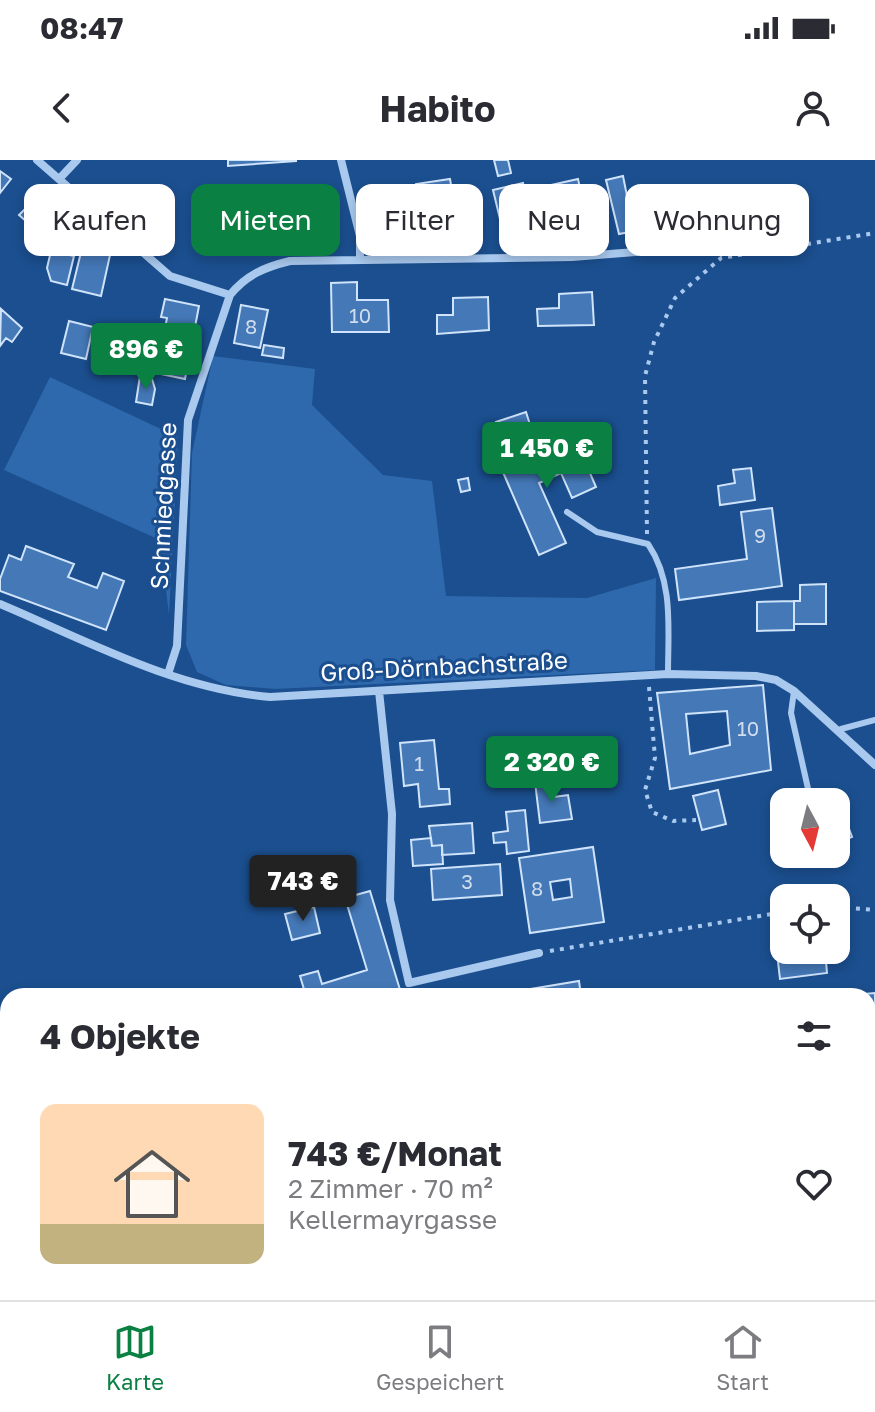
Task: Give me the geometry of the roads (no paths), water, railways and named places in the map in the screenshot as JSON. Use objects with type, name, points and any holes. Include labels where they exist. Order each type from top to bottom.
[{"type":"street","points":[[37,160],[170,276],[230,295],[251,275],[290,261],[572,257],[625,253]]},
{"type":"street","points":[[60,178],[77,160]]},
{"type":"street","points":[[341,160],[360,236],[360,259]]},
{"type":"street","name":"Schmiedgasse","points":[[168,674],[177,646],[188,420],[230,295]]},
{"type":"street","name":"Groß-Dörnbachstraße","points":[[0,604],[208,688],[270,697],[668,674],[756,676],[776,680],[794,691],[841,729],[875,765]]},
{"type":"street","points":[[379,691],[392,814],[390,900],[409,983],[539,953]]},
{"type":"lane","points":[[567,512],[597,532],[648,544],[661,563],[666,587],[668,674]]},
{"type":"lane","points":[[794,691],[791,713],[808,788]]},
{"type":"lane","points":[[841,729],[875,720]]}]
